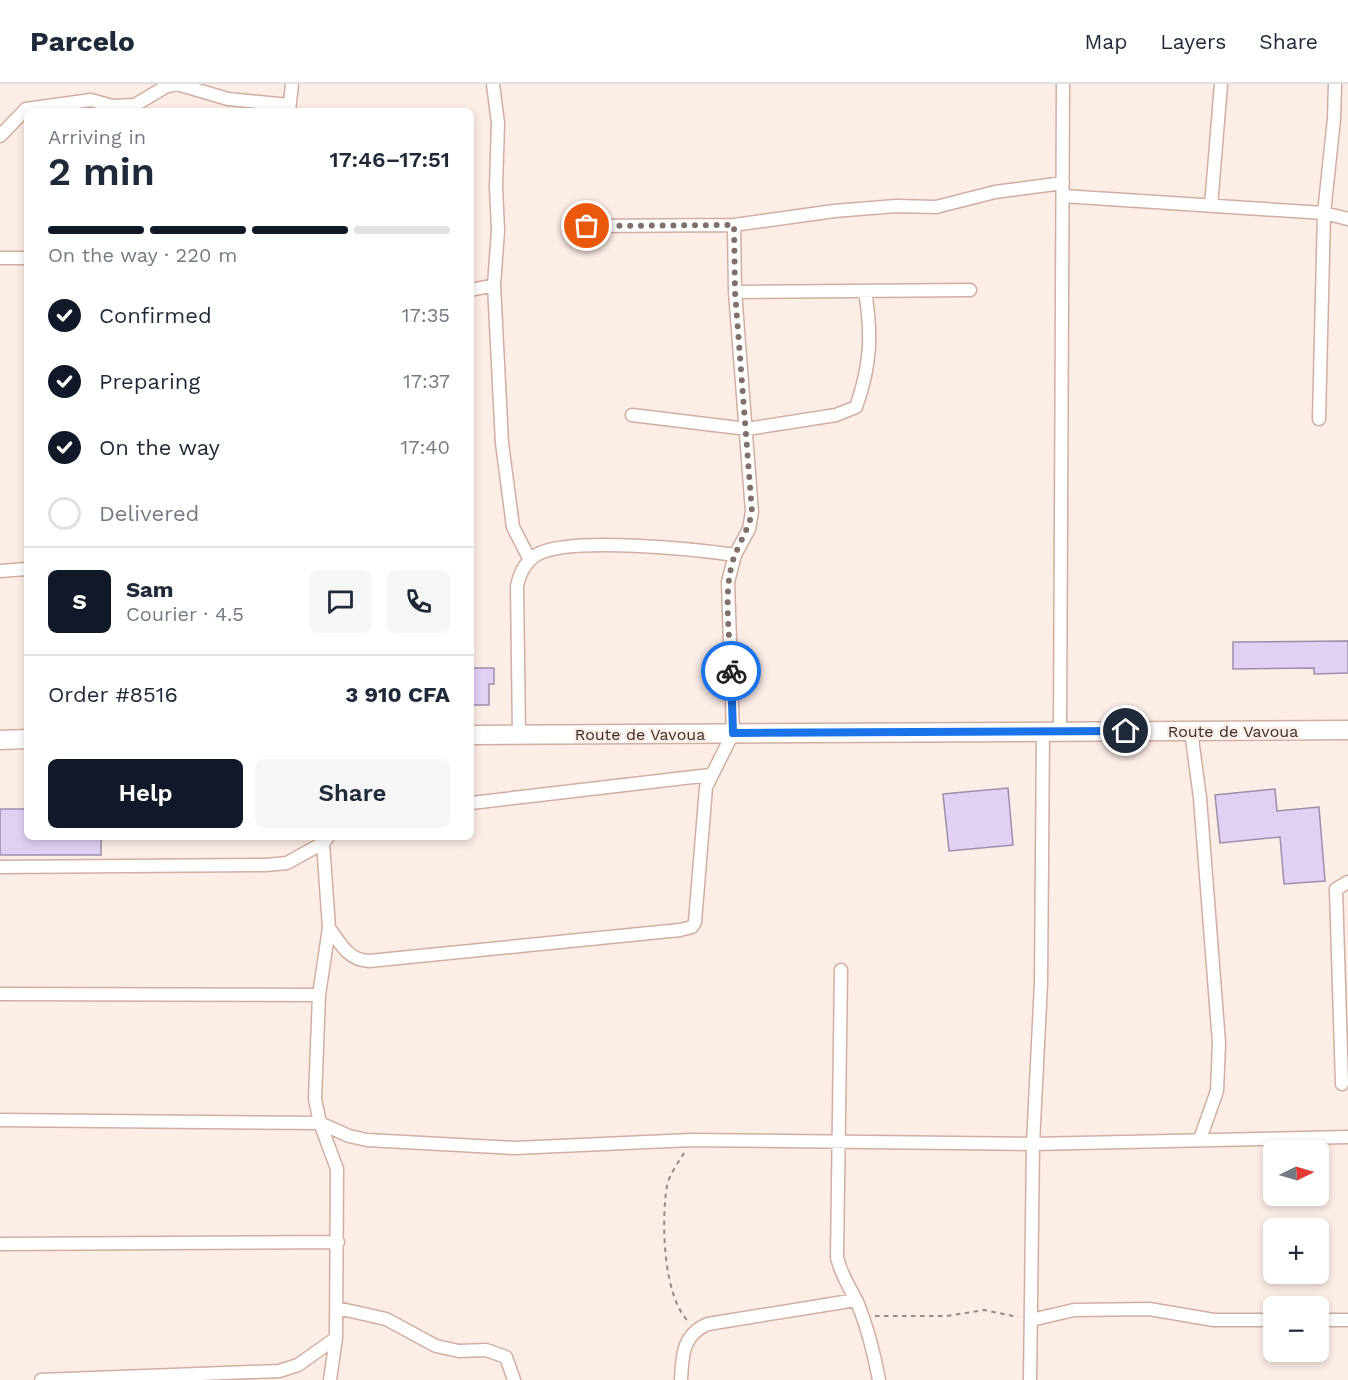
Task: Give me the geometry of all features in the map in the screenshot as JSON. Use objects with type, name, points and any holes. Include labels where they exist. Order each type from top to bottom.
[{"type":"main road","name":"Route de Vavoua","points":[[474,735],[1348,730]]},
{"type":"main road","points":[[0,740],[24,739]]},
{"type":"street","points":[[39,108],[91,100],[105,107],[135,105],[165,87],[177,84],[228,99],[289,108],[292,84]]},
{"type":"street","points":[[493,84],[498,123],[496,186],[498,231],[494,285],[502,443],[513,527],[530,560]]},
{"type":"street","points":[[1030,1380],[1033,1144],[1052,732],[1063,196],[1063,84]]},
{"type":"street","points":[[1211,206],[1221,84]]},
{"type":"street","points":[[1319,419],[1324,213],[1334,119],[1335,84]]},
{"type":"street","points":[[0,136],[24,112]]},
{"type":"street","points":[[587,226],[734,225],[844,210],[936,207],[995,192],[1063,183]]},
{"type":"street","points":[[1063,196],[1324,213],[1348,219]]},
{"type":"street","points":[[329,928],[350,956],[358,960],[369,961],[507,949],[692,927],[695,922],[706,787],[733,733],[728,582],[735,555],[749,529],[752,512],[735,292],[734,225]]},
{"type":"street","points":[[0,258],[24,258]]},
{"type":"street","points":[[474,289],[494,285]]},
{"type":"street","points":[[735,292],[970,290]]},
{"type":"street","points":[[632,415],[747,429],[836,415],[856,407],[865,381],[871,328],[865,291]]},
{"type":"street","points":[[519,735],[517,586],[520,575],[530,560],[550,549],[572,546],[683,549],[735,555]]},
{"type":"street","points":[[0,571],[24,569]]},
{"type":"street","points":[[1191,731],[1200,798],[1204,873],[1214,958],[1219,1043],[1217,1091],[1200,1140]]},
{"type":"street","points":[[474,803],[710,776]]},
{"type":"street","points":[[0,867],[266,865],[286,863],[326,840],[329,928],[319,995],[315,1099],[320,1123],[338,1169],[336,1338],[330,1380]]},
{"type":"street","points":[[1342,1084],[1336,889],[1348,882]]},
{"type":"street","points":[[841,969],[837,1257],[841,1275],[856,1300],[870,1336],[879,1380]]},
{"type":"street","points":[[0,994],[319,995]]},
{"type":"street","points":[[0,1120],[320,1123],[349,1136],[367,1140],[514,1148],[691,1140],[1033,1144],[1348,1137]]},
{"type":"street","points":[[0,1244],[338,1242]]},
{"type":"street","points":[[681,1380],[686,1341],[696,1329],[708,1324],[856,1300]]},
{"type":"street","points":[[337,1308],[386,1319],[436,1346],[459,1351],[486,1350],[506,1357],[514,1380]]},
{"type":"street","points":[[1031,1320],[1074,1310],[1149,1309],[1214,1320],[1263,1320]]},
{"type":"street","points":[[1329,1320],[1348,1320]]},
{"type":"street","points":[[41,1380],[279,1371],[298,1365],[336,1338]]},
{"type":"path","points":[[691,1140],[667,1185],[665,1230],[667,1272],[681,1314],[696,1329]]},
{"type":"path","points":[[863,1316],[947,1316],[984,1310],[1031,1320]]},
{"type":"building","points":[[1348,641],[1348,673],[1314,674],[1314,668],[1233,669],[1233,642]]},
{"type":"building","points":[[474,668],[494,668],[494,684],[489,684],[489,705],[474,705]]},
{"type":"building","points":[[1008,788],[1013,845],[949,851],[943,794]]},
{"type":"building","points":[[1275,789],[1277,811],[1319,807],[1325,881],[1284,884],[1280,837],[1220,843],[1215,795]]},
{"type":"building","points":[[0,809],[24,809],[24,840],[101,840],[101,855],[0,855]]},
{"type":"way so far","points":[[587,226],[734,225],[735,292],[752,488],[752,512],[749,529],[735,555],[728,582],[731,671]]},
{"type":"route","points":[[731,671],[733,733],[1126,731]]}]
